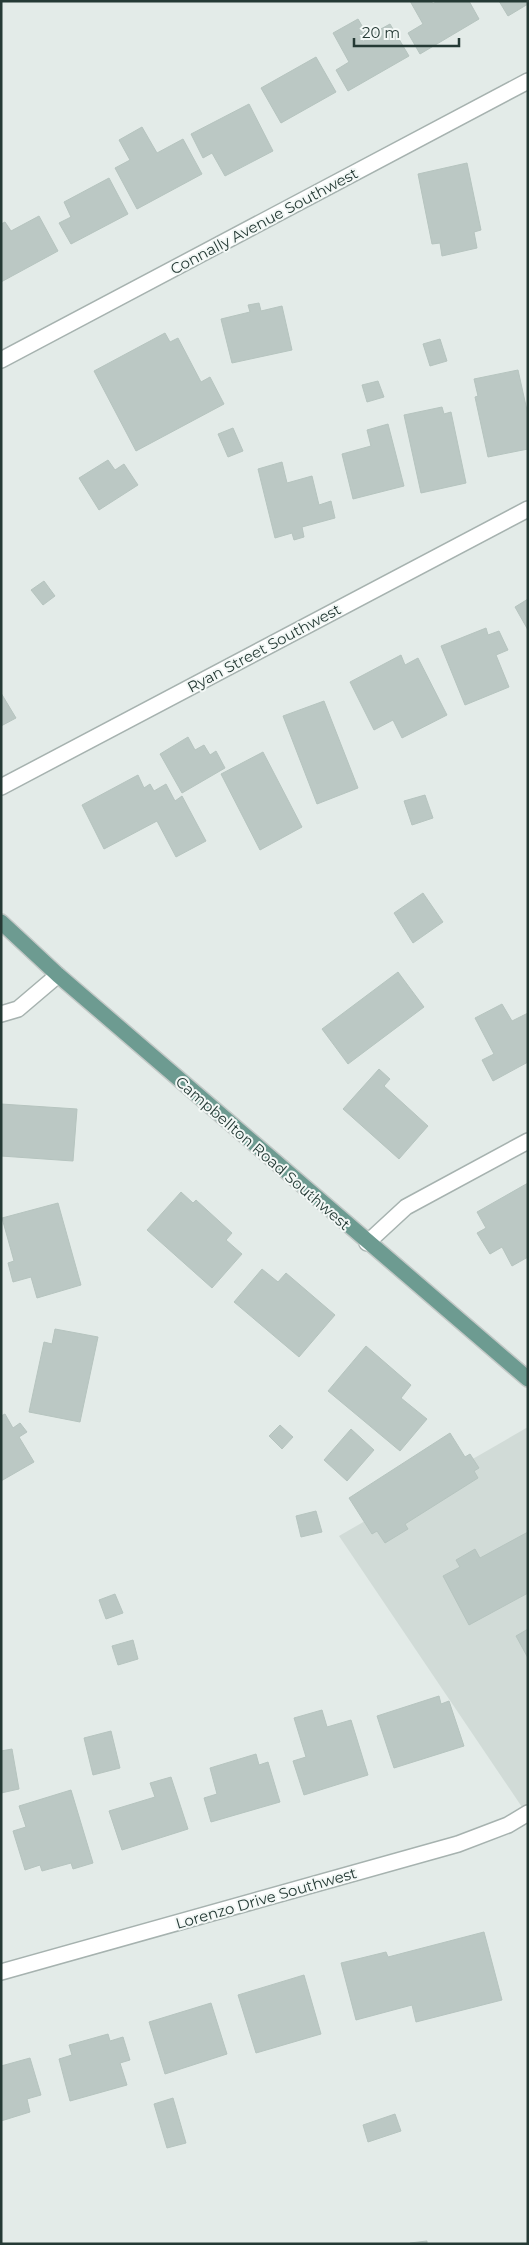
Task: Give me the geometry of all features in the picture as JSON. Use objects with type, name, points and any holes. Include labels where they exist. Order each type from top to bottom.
[{"type":"main road","name":"Campbellton Road Southwest","points":[[1,922],[58,975],[367,1243],[528,1379]]},
{"type":"street","name":"Connally Avenue Southwest","points":[[1,360],[528,81]]},
{"type":"street","name":"Ryan Street Southwest","points":[[1,787],[528,509]]},
{"type":"street","points":[[1,1014],[18,1009],[58,975]]},
{"type":"street","points":[[367,1243],[406,1207],[528,1141]]},
{"type":"street","name":"Lorenzo Drive Southwest","points":[[1,1972],[458,1844],[508,1825],[528,1813]]},
{"type":"shaded area","points":[[528,1427],[528,1816],[339,1536]]},
{"type":"building","points":[[410,1],[431,1],[433,4],[437,1],[469,1],[479,19],[420,54],[408,33],[423,24]]},
{"type":"building","points":[[499,1],[528,1],[528,4],[508,16]]},
{"type":"building","points":[[358,19],[368,36],[390,24],[409,56],[348,91],[336,70],[349,62],[333,33]]},
{"type":"building","points":[[316,57],[336,92],[281,123],[261,88]]},
{"type":"building","points":[[249,104],[273,151],[225,176],[212,153],[203,158],[191,134]]},
{"type":"building","points":[[142,127],[157,153],[183,139],[202,174],[137,209],[115,168],[130,160],[119,140]]},
{"type":"building","points":[[467,163],[481,230],[474,232],[477,248],[442,256],[440,243],[432,244],[418,174]]},
{"type":"building","points":[[109,178],[128,214],[71,244],[59,223],[71,217],[64,202]]},
{"type":"building","points":[[39,216],[58,251],[1,282],[1,224],[5,222],[11,231]]},
{"type":"building","points":[[259,303],[261,311],[282,306],[292,350],[232,363],[221,319],[250,312],[248,305]]},
{"type":"building","points":[[165,333],[170,342],[178,338],[201,382],[210,377],[224,404],[136,451],[94,371]]},
{"type":"building","points":[[440,339],[447,361],[430,366],[423,344]]},
{"type":"building","points":[[518,370],[528,415],[528,449],[488,457],[475,397],[478,396],[474,379]]},
{"type":"building","points":[[378,381],[384,397],[367,402],[362,385]]},
{"type":"building","points":[[442,407],[444,414],[451,412],[466,483],[421,493],[404,415]]},
{"type":"building","points":[[388,424],[404,486],[353,499],[342,454],[371,446],[367,430]]},
{"type":"building","points":[[233,428],[243,451],[228,457],[218,434]]},
{"type":"building","points":[[108,460],[115,470],[124,464],[138,485],[99,510],[79,478]]},
{"type":"building","points":[[282,462],[287,483],[312,476],[319,505],[331,501],[335,518],[302,527],[304,537],[294,540],[292,533],[275,538],[258,469]]},
{"type":"building","points":[[44,581],[55,596],[43,605],[31,590]]},
{"type":"building","points":[[528,599],[528,630],[515,607]]},
{"type":"building","points":[[486,628],[488,635],[499,631],[508,650],[496,655],[509,687],[465,705],[441,646]]},
{"type":"building","points":[[401,655],[405,665],[418,658],[447,715],[402,738],[393,720],[374,730],[350,682]]},
{"type":"building","points":[[1,693],[16,718],[1,726]]},
{"type":"building","points":[[324,701],[358,788],[317,804],[283,716]]},
{"type":"building","points":[[188,737],[195,750],[204,745],[210,755],[216,751],[225,768],[182,793],[160,754]]},
{"type":"building","points":[[263,752],[302,827],[260,850],[221,774]]},
{"type":"building","points":[[138,775],[144,788],[150,784],[154,791],[166,784],[175,801],[182,796],[206,841],[176,857],[157,821],[104,849],[82,805]]},
{"type":"building","points":[[425,795],[433,818],[412,825],[404,801]]},
{"type":"building","points":[[423,893],[443,922],[413,943],[394,913]]},
{"type":"building","points":[[398,972],[424,1007],[348,1064],[322,1029]]},
{"type":"building","points":[[502,1004],[512,1021],[528,1013],[528,1062],[493,1081],[482,1060],[494,1054],[475,1018]]},
{"type":"building","points":[[379,1069],[390,1079],[384,1086],[428,1126],[399,1159],[343,1109]]},
{"type":"building","points":[[1,1104],[77,1109],[73,1161],[1,1156]]},
{"type":"building","points":[[528,1183],[528,1257],[512,1266],[502,1247],[490,1254],[477,1233],[486,1228],[477,1212]]},
{"type":"building","points":[[181,1192],[193,1203],[196,1200],[232,1233],[226,1240],[242,1254],[212,1288],[147,1230]]},
{"type":"building","points":[[58,1203],[81,1285],[37,1298],[31,1277],[13,1282],[8,1263],[14,1261],[2,1218]]},
{"type":"building","points":[[262,1269],[278,1282],[286,1273],[335,1315],[299,1357],[234,1302]]},
{"type":"building","points":[[55,1329],[98,1337],[80,1422],[29,1412],[44,1342],[52,1344]]},
{"type":"building","points":[[366,1346],[411,1385],[401,1398],[427,1419],[400,1451],[328,1391]]},
{"type":"building","points":[[5,1414],[13,1428],[20,1423],[27,1432],[19,1437],[34,1462],[1,1481],[1,1416]]},
{"type":"building","points":[[280,1425],[293,1437],[282,1449],[269,1436]]},
{"type":"building","points":[[351,1429],[374,1450],[347,1481],[324,1460]]},
{"type":"building","points":[[450,1433],[465,1457],[470,1454],[479,1468],[474,1471],[478,1478],[405,1524],[408,1529],[385,1543],[377,1531],[372,1534],[349,1498]]},
{"type":"building","points":[[316,1511],[322,1532],[301,1537],[296,1516]]},
{"type":"building","points":[[528,1532],[528,1593],[469,1625],[443,1576],[460,1567],[456,1560],[475,1549],[480,1558]]},
{"type":"building","points":[[115,1594],[123,1613],[106,1619],[99,1600]]},
{"type":"building","points":[[528,1629],[528,1658],[516,1636]]},
{"type":"building","points":[[133,1640],[138,1659],[118,1665],[112,1646]]},
{"type":"building","points":[[439,1696],[441,1704],[449,1701],[464,1746],[394,1768],[377,1716]]},
{"type":"building","points":[[322,1710],[327,1727],[351,1720],[368,1775],[304,1795],[293,1761],[306,1757],[294,1718]]},
{"type":"building","points":[[111,1731],[120,1768],[93,1775],[84,1738]]},
{"type":"building","points":[[12,1749],[19,1789],[1,1793],[1,1751]]},
{"type":"building","points":[[256,1754],[259,1765],[268,1762],[280,1802],[211,1822],[204,1798],[217,1794],[210,1768]]},
{"type":"building","points":[[171,1777],[188,1829],[122,1850],[109,1811],[155,1797],[150,1783]]},
{"type":"building","points":[[71,1790],[93,1863],[73,1869],[71,1863],[42,1871],[40,1865],[25,1870],[13,1831],[26,1827],[19,1806]]},
{"type":"building","points":[[484,1932],[502,2000],[416,2022],[412,2005],[356,2020],[341,1963],[386,1952],[388,1957]]},
{"type":"building","points":[[304,1975],[321,2034],[256,2053],[238,1995]]},
{"type":"building","points":[[211,2003],[227,2054],[165,2074],[149,2022]]},
{"type":"building","points":[[108,2034],[110,2041],[123,2037],[130,2060],[120,2063],[127,2085],[70,2101],[59,2059],[72,2055],[69,2045]]},
{"type":"building","points":[[30,2058],[41,2095],[27,2099],[30,2112],[1,2121],[1,2066]]},
{"type":"building","points":[[173,2098],[186,2143],[167,2148],[154,2104]]},
{"type":"building","points":[[395,2114],[401,2131],[368,2142],[363,2125]]},
{"type":"building","points":[[427,2241],[427,2244],[410,2244],[410,2243]]}]
